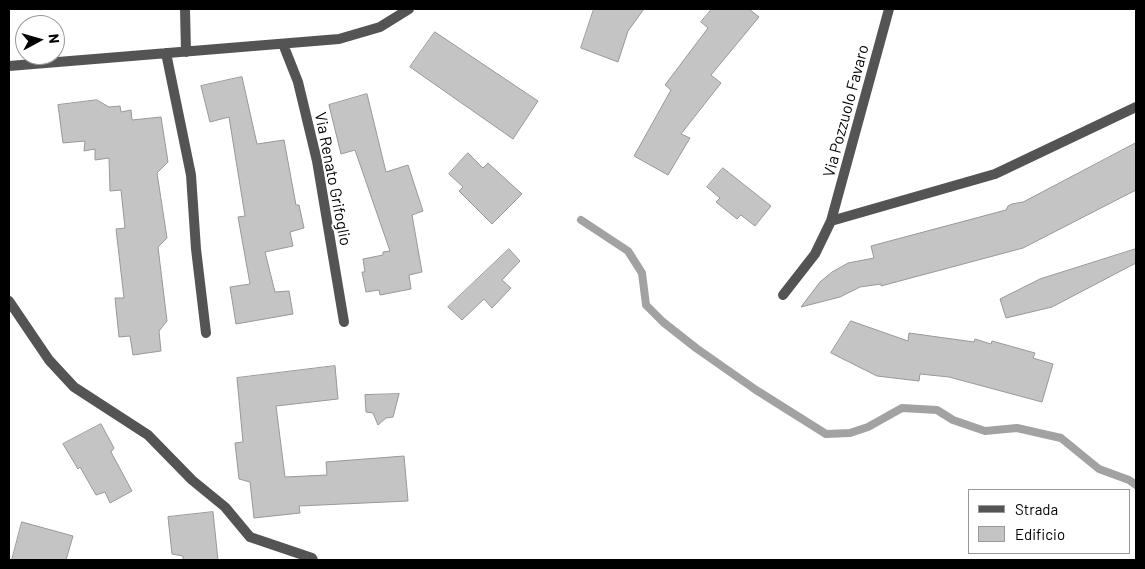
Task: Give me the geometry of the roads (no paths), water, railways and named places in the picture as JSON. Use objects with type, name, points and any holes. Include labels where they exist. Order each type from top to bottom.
[{"type":"street","points":[[186,9],[186,52]]},
{"type":"street","points":[[9,66],[339,39],[380,27],[409,9]]},
{"type":"street","name":"Via Pozzuolo Favaro","points":[[783,295],[814,254],[831,221],[889,9]]},
{"type":"street","name":"Via Renato Grifoglio","points":[[282,44],[298,82],[317,161],[344,322]]},
{"type":"street","points":[[166,54],[190,175],[206,333]]},
{"type":"street","points":[[831,221],[995,174],[1136,107]]},
{"type":"street","points":[[9,301],[49,360],[74,387],[148,435],[192,480],[225,507],[250,537],[288,549],[313,560]]},
{"type":"waterway","points":[[581,220],[628,251],[642,273],[646,305],[663,322],[696,348],[756,390],[826,434],[850,433],[868,427],[902,408],[937,410],[953,420],[985,431],[1017,428],[1061,438],[1099,469],[1129,480],[1136,485]]}]
